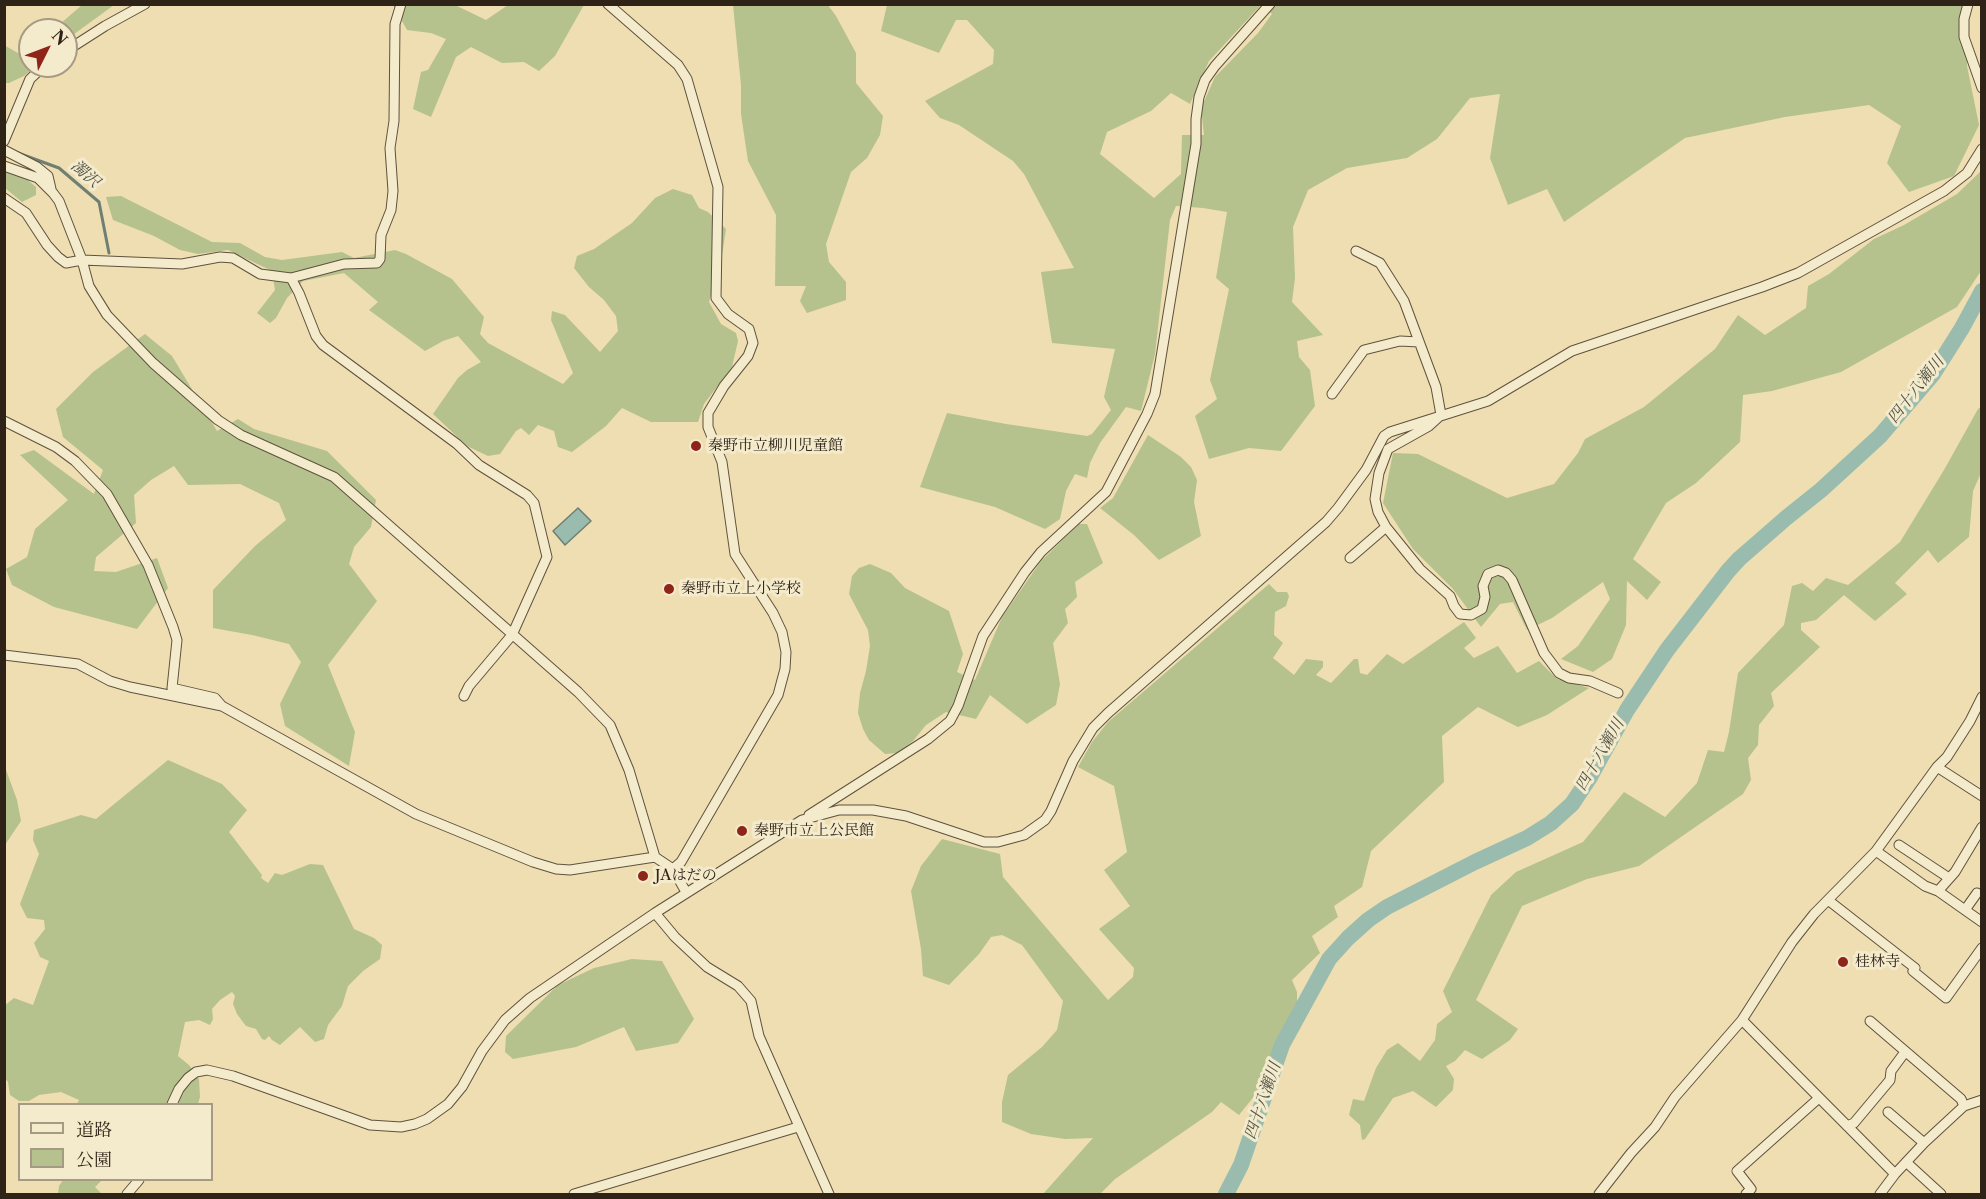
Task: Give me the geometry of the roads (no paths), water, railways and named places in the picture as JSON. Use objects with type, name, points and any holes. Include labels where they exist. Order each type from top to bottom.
[{"type":"street","points":[[78,43],[145,4]]},
{"type":"street","points":[[4,198],[26,213],[47,245],[66,262],[82,260],[182,264],[220,256],[233,258],[260,274],[291,278],[344,264],[377,263],[380,259],[381,235],[391,210],[393,191],[390,148],[394,121],[395,24],[401,4]]},
{"type":"street","points":[[608,4],[678,65],[687,80],[718,187],[716,298],[728,314],[749,329],[753,343],[748,356],[724,386],[708,414],[708,427],[722,462],[735,554],[773,613],[782,632],[786,652],[785,669],[778,695],[681,862],[673,869]]},
{"type":"street","points":[[172,1103],[179,1089],[188,1078],[196,1072],[207,1070],[233,1076],[370,1125],[400,1127],[421,1121],[448,1104],[462,1087],[482,1052],[506,1020],[522,1005],[686,892],[928,740],[946,726],[958,706],[983,636],[1025,572],[1041,552],[1106,492],[1147,414],[1155,394],[1196,144],[1199,97],[1205,80],[1215,66],[1270,4]]},
{"type":"street","points":[[1968,4],[1964,19],[1965,37],[1982,88]]},
{"type":"street","points":[[4,141],[31,78]]},
{"type":"street","points":[[802,820],[839,810],[873,810],[906,816],[984,842],[1014,839],[1034,829],[1045,820],[1051,811],[1073,761],[1093,728],[1108,712],[1326,522],[1366,470],[1384,436],[1390,432],[1494,398],[1572,351],[1798,273],[1944,191],[1967,173],[1982,149]]},
{"type":"street","points":[[4,150],[24,159],[48,176],[53,193]]},
{"type":"street","points":[[4,166],[38,178],[53,193],[59,201],[82,260],[88,286],[107,315],[153,363],[218,420],[241,435],[334,477],[578,693],[610,725],[629,770],[655,857],[673,869],[686,892]]},
{"type":"street","points":[[1356,251],[1380,263],[1404,301],[1436,387],[1442,415]]},
{"type":"street","points":[[291,278],[315,336],[323,345],[457,444],[479,465],[527,495],[534,503],[547,556],[512,635],[469,686],[464,696]]},
{"type":"street","points":[[1332,394],[1364,350],[1400,341],[1419,342]]},
{"type":"street","points":[[1442,415],[1430,426],[1388,449],[1379,473],[1375,499],[1378,512],[1386,527],[1420,569],[1450,596],[1460,614],[1471,615],[1482,609],[1485,597],[1483,586],[1488,574],[1498,570],[1506,573],[1512,580],[1544,653],[1559,673],[1569,678],[1590,681],[1618,693]]},
{"type":"street","points":[[4,421],[56,447],[75,461],[107,494],[148,565],[173,627],[177,640],[172,688],[215,698],[222,706]]},
{"type":"street","points":[[1350,543],[1354,555],[1386,527]]},
{"type":"street","points":[[4,655],[78,664],[110,681],[130,687],[222,706],[416,814],[533,862],[556,869],[570,870],[655,857]]},
{"type":"street","points":[[1599,1194],[1655,1127],[1675,1097],[1742,1020],[1792,942],[1828,900],[1876,851],[1937,767],[1947,757],[1970,721],[1982,696]]},
{"type":"street","points":[[1937,767],[1982,796]]},
{"type":"street","points":[[1938,891],[1982,827]]},
{"type":"street","points":[[1899,845],[1949,878]]},
{"type":"street","points":[[1876,851],[1925,886],[1938,891],[1982,922]]},
{"type":"street","points":[[1965,910],[1977,893]]},
{"type":"street","points":[[1828,900],[1915,968],[1913,971],[1946,998],[1982,948]]},
{"type":"street","points":[[655,913],[675,938],[706,967],[738,986],[751,1001],[759,1036],[829,1194]]},
{"type":"street","points":[[1742,1020],[1895,1174]]},
{"type":"street","points":[[1870,1021],[1960,1099],[1964,1106]]},
{"type":"street","points":[[1847,1126],[1854,1123],[1890,1080],[1891,1071],[1905,1052]]},
{"type":"street","points":[[1746,1194],[1751,1190],[1734,1174],[1819,1098]]},
{"type":"street","points":[[1881,1194],[1895,1174],[1924,1143],[1964,1106],[1982,1100]]},
{"type":"street","points":[[1894,1115],[1924,1143]]},
{"type":"street","points":[[574,1194],[798,1127]]},
{"type":"street","points":[[1906,1162],[1941,1194]]},
{"type":"street","points":[[127,1194],[137,1181]]},
{"type":"waterway","name":"濁沢","points":[[18,153],[59,168],[99,202],[109,253]]},
{"type":"waterway","name":"四十八瀬川","points":[[1226,1194],[1241,1165],[1282,1045],[1329,959],[1368,920],[1387,907],[1527,838],[1551,823],[1572,804],[1590,777],[1627,710],[1667,650],[1728,571],[1880,436],[1933,374],[1982,291]]},
{"type":"place","name":"秦野市立柳川児童館","points":[[696,446]]},
{"type":"place","name":"秦野市立上小学校","points":[[669,589]]},
{"type":"place","name":"秦野市立上公民館","points":[[742,831]]},
{"type":"place","name":"JAはだの","points":[[643,876]]},
{"type":"place","name":"桂林寺","points":[[1843,962]]}]
